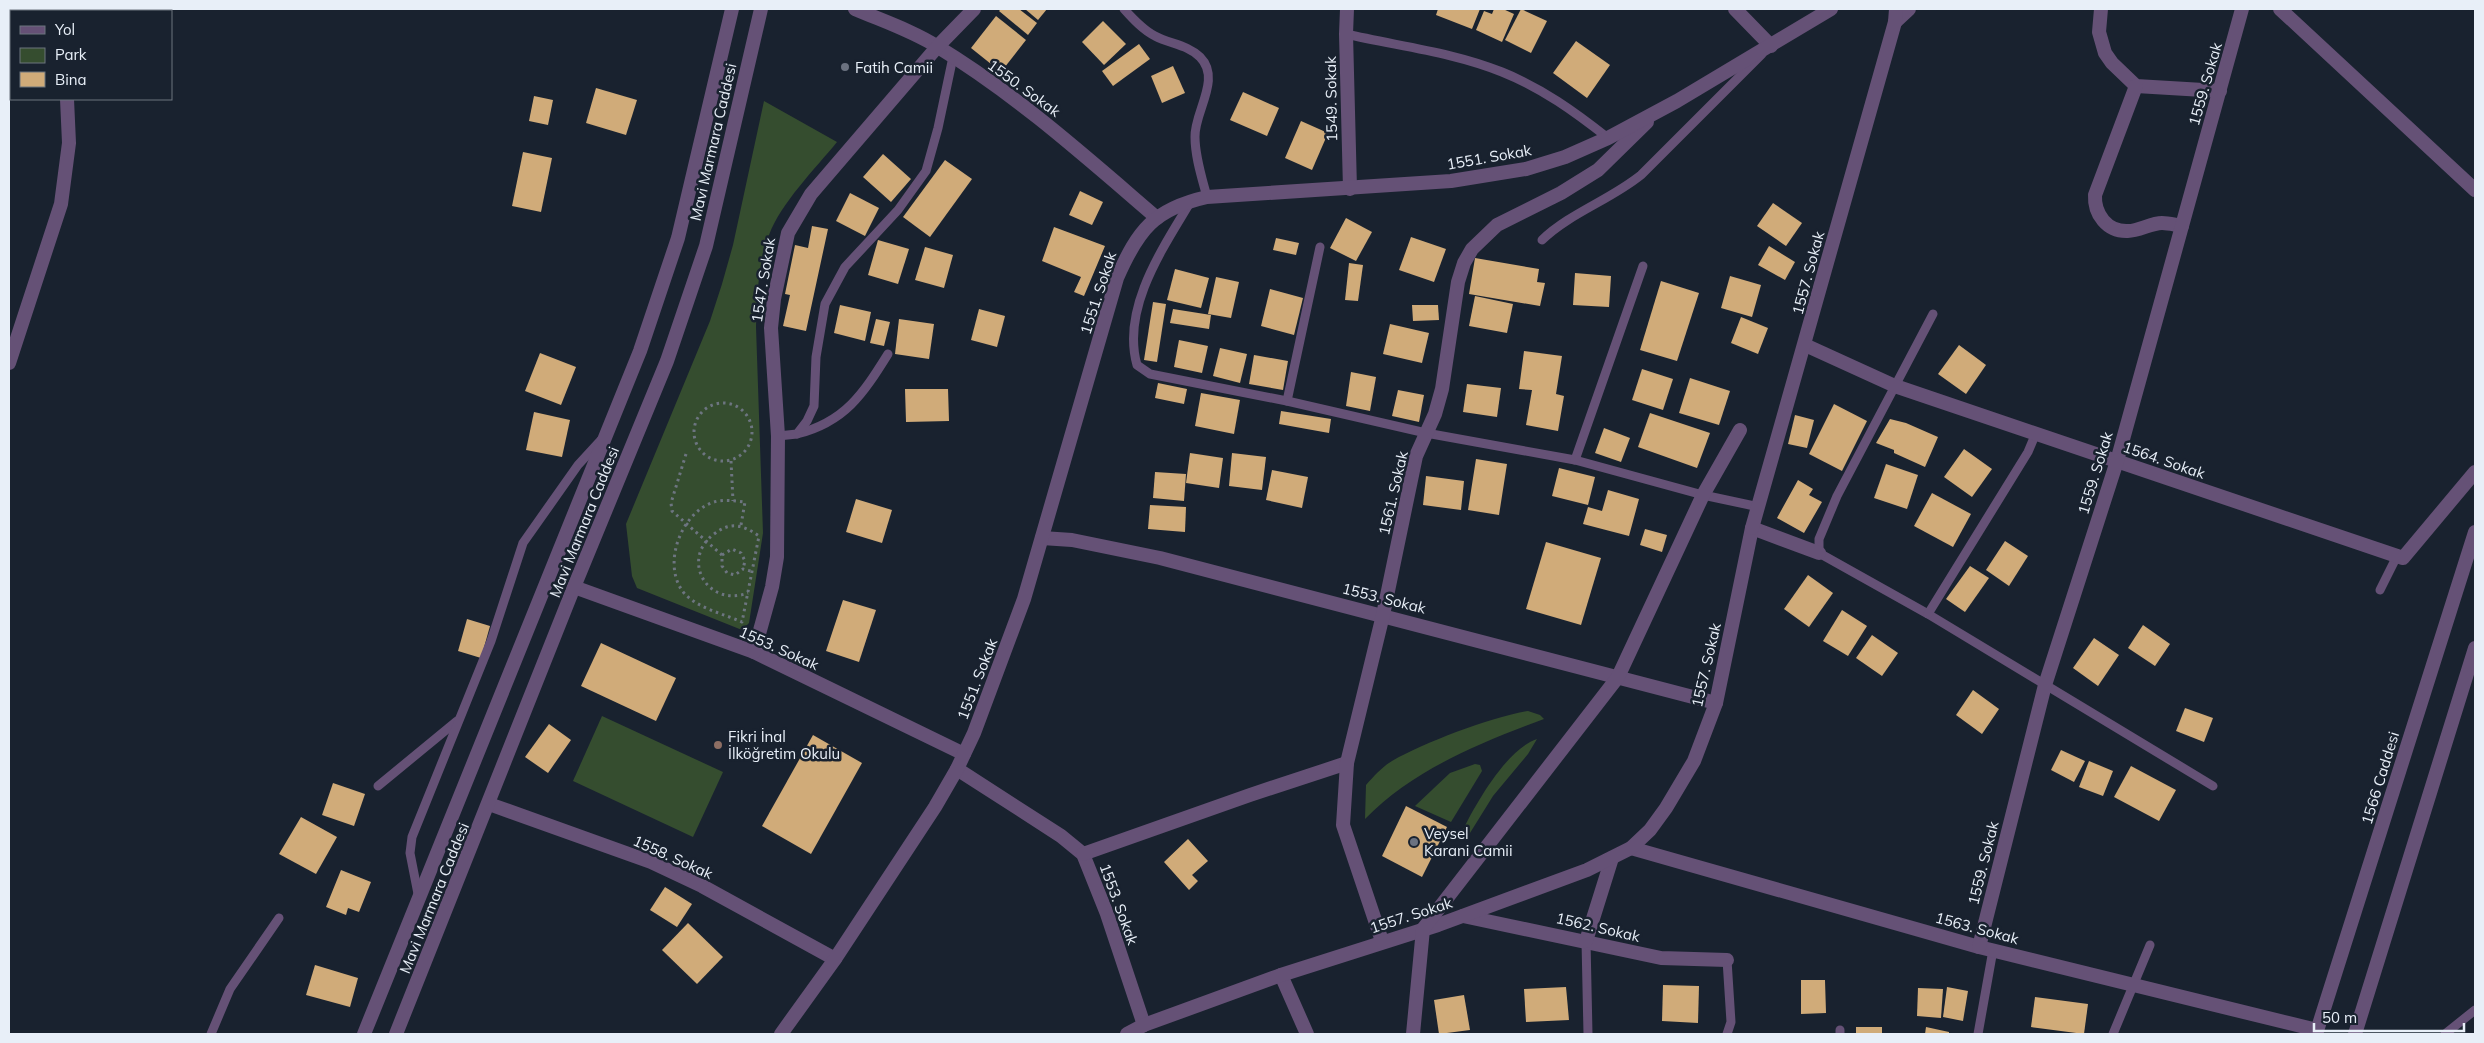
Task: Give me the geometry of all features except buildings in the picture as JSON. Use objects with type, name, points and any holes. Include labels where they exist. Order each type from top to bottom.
[{"type":"street","points":[[364,1034],[640,351],[678,238],[732,9]]},
{"type":"street","name":"Mavi Marmara Caddesi","points":[[396,1034],[574,587],[668,361],[706,246],[761,9]]},
{"type":"street","name":"1550. Sokak","points":[[855,9],[938,46],[1056,132],[1157,218]]},
{"type":"street","name":"1547. Sokak","points":[[754,652],[777,556],[779,510],[778,436],[771,328],[774,299],[788,233],[811,194],[938,46],[974,9]]},
{"type":"street","name":"1549. Sokak","points":[[1347,9],[1350,189]]},
{"type":"street","points":[[1735,9],[1771,46]]},
{"type":"street","name":"1551. Sokak","points":[[782,1034],[835,959],[957,769],[964,754],[1024,599],[1117,278],[1131,246],[1157,218],[1191,200],[1207,197],[1451,181],[1508,174],[1565,158],[1608,138],[1656,112],[1831,9]]},
{"type":"street","points":[[1895,16],[1909,9]]},
{"type":"street","points":[[2101,9],[2099,32],[2105,53],[2112,63],[2136,86],[2220,91]]},
{"type":"street","name":"1559. Sokak","points":[[1979,947],[2045,685],[2116,461],[2242,9]]},
{"type":"street","points":[[2280,9],[2475,190]]},
{"type":"street","name":"1557. Sokak","points":[[1127,1034],[1144,1025],[1281,975],[1463,916],[1612,858],[1631,848],[1650,830],[1694,762],[1716,703],[1752,528],[1895,16]]},
{"type":"street","points":[[2136,86],[2095,195],[2096,213],[2108,225],[2128,231],[2161,223],[2182,226]]},
{"type":"street","points":[[9,363],[61,204],[68,143],[67,100]]},
{"type":"street","name":"1561. Sokak","points":[[1382,941],[1343,825],[1347,763],[1383,614],[1416,456],[1442,389],[1458,282],[1464,263],[1472,249],[1497,226],[1561,193],[1598,170],[1656,112]]},
{"type":"street","name":"1564. Sokak","points":[[1804,345],[1895,386],[2400,557]]},
{"type":"street","points":[[1413,1034],[1423,929],[1618,677],[1702,495],[1740,430]]},
{"type":"street","points":[[2400,557],[2475,472]]},
{"type":"street","points":[[1752,528],[1819,553]]},
{"type":"street","name":"1566 Caddesi","points":[[2316,1032],[2475,532]]},
{"type":"street","name":"1553. Sokak","points":[[1042,538],[1072,540],[1160,558],[1383,614],[1716,703]]},
{"type":"street","name":"1553. Sokak","points":[[574,587],[754,652],[964,754]]},
{"type":"street","points":[[2355,1034],[2475,648]]},
{"type":"street","points":[[1083,854],[1347,763]]},
{"type":"street","name":"1553. Sokak","points":[[957,769],[1061,836],[1083,854],[1107,914],[1144,1025]]},
{"type":"street","name":"1558. Sokak","points":[[489,804],[651,862],[702,886],[835,959]]},
{"type":"street","name":"1563. Sokak","points":[[1631,848],[1979,947],[2133,983],[2316,1032]]},
{"type":"street","points":[[1586,940],[1612,858]]},
{"type":"street","name":"1562. Sokak","points":[[1463,916],[1586,940],[1661,958],[1727,960]]},
{"type":"street","points":[[1281,975],[1307,1034]]},
{"type":"lane","points":[[1124,9],[1150,33],[1169,43],[1190,49],[1201,58],[1208,69],[1208,83],[1195,126],[1194,137],[1207,197]]},
{"type":"lane","points":[[1346,34],[1469,60],[1502,72],[1560,101],[1608,138]]},
{"type":"lane","points":[[1542,240],[1552,230],[1624,189],[1641,175],[1675,144],[1771,46]]},
{"type":"lane","points":[[797,434],[807,421],[814,406],[816,356],[826,304],[845,267],[898,210],[926,171],[953,57]]},
{"type":"lane","points":[[1191,200],[1160,255],[1142,297],[1134,332],[1134,353],[1137,366],[1150,374],[1287,401],[1426,433],[1575,460],[1702,495],[1759,507]]},
{"type":"lane","points":[[1287,401],[1320,247]]},
{"type":"lane","points":[[1575,460],[1643,266]]},
{"type":"lane","points":[[1933,314],[1837,496],[1818,539],[1819,553],[1928,614],[2213,786]]},
{"type":"lane","points":[[778,436],[815,430],[834,420],[853,405],[888,354]]},
{"type":"lane","points":[[1928,614],[2028,452],[2036,433]]},
{"type":"lane","points":[[419,901],[410,853],[412,837],[457,721],[491,641],[523,543],[578,465],[605,436]]},
{"type":"lane","points":[[2380,590],[2400,557]]},
{"type":"lane","points":[[378,786],[457,721]]},
{"type":"lane","points":[[211,1034],[230,989],[279,918]]},
{"type":"lane","points":[[1586,940],[1588,1034]]},
{"type":"lane","points":[[2113,1034],[2150,946]]},
{"type":"lane","points":[[1978,1034],[1993,950]]},
{"type":"lane","points":[[1727,960],[1731,1022],[1727,1034]]},
{"type":"lane","points":[[2445,1034],[2475,1010]]},
{"type":"path","points":[[726,402],[735,405],[747,415],[751,424],[750,444],[744,453],[732,461],[712,459],[704,454],[694,439],[694,426],[698,416],[714,404],[726,402]]},
{"type":"path","points":[[686,454],[671,503],[674,515],[722,554]]},
{"type":"path","points":[[732,461],[733,501]]},
{"type":"path","points":[[741,525],[745,502],[715,502],[696,514],[686,525],[678,542],[674,568],[683,591],[699,604],[742,622],[753,572],[759,536],[741,525],[728,525],[705,540],[699,558],[700,571],[712,590],[724,596],[740,596],[748,593]]},
{"type":"path","points":[[732,549],[741,553],[745,561],[743,569],[735,575],[727,573],[722,566],[722,554],[732,549]]},
{"type":"path","points":[[743,569],[773,578]]},
{"type":"green space","points":[[764,101],[837,142],[799,187],[774,223],[762,257],[756,327],[763,533],[749,623],[742,630],[637,588],[632,576],[626,524],[710,321],[733,245]]},
{"type":"green space","points":[[1528,711],[1540,715],[1544,719],[1449,759],[1426,772],[1384,801],[1365,819],[1366,785],[1388,763],[1422,746],[1458,732],[1495,719]]},
{"type":"green space","points":[[602,716],[723,772],[693,837],[573,781]]},
{"type":"green space","points":[[1537,739],[1528,754],[1493,796],[1465,841],[1460,836],[1473,810],[1492,781],[1514,754],[1525,745]]},
{"type":"green space","points":[[1475,764],[1480,765],[1482,771],[1451,822],[1415,806],[1450,773]]},
{"type":"place","name":"Fatih Camii","points":[[845,67]]},
{"type":"place","name":"Fikri İnal İlköğretim Okulu","points":[[718,745]]},
{"type":"place","name":"Veysel Karani Camii","points":[[1414,842]]}]
